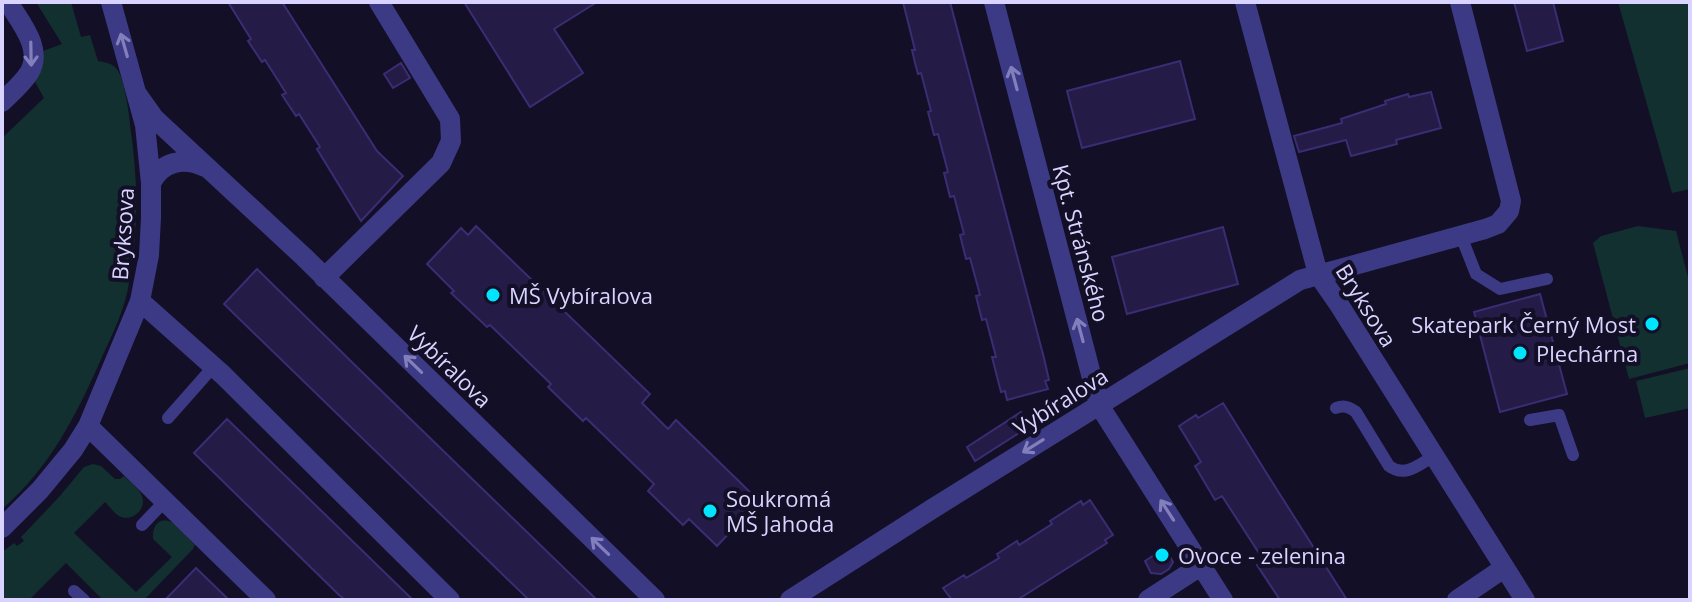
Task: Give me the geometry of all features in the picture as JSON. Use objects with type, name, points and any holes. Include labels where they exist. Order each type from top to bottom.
[{"type":"street","points":[[2,102],[28,75],[33,60],[31,40],[8,2]]},
{"type":"street","name":"Bryksova","points":[[2,528],[40,490],[88,426],[140,301],[149,255],[151,183],[145,125],[111,2]]},
{"type":"street","points":[[324,278],[441,163],[451,141],[450,119],[379,2]]},
{"type":"street","name":"Kpt. Stránského","points":[[994,2],[1099,405],[1223,600]]},
{"type":"street","name":"Bryksova","points":[[1245,2],[1318,274],[1525,600]]},
{"type":"street","name":"Vybíralova","points":[[790,600],[1300,280],[1498,224],[1509,211],[1511,201],[1460,2]]},
{"type":"street","name":"Vybíralova","points":[[136,92],[154,118],[324,278],[655,600]]},
{"type":"street","points":[[151,183],[162,168],[172,163],[190,161],[208,169]]},
{"type":"street","points":[[140,301],[214,366],[450,600]]},
{"type":"street","points":[[88,426],[266,600]]},
{"type":"street","points":[[1148,600],[1202,565]]},
{"type":"street","points":[[1457,600],[1504,568]]},
{"type":"lane","points":[[1461,236],[1476,274],[1500,289],[1547,279]]},
{"type":"lane","points":[[168,418],[214,366]]},
{"type":"lane","points":[[1336,408],[1342,406],[1356,412],[1389,466],[1397,472],[1407,472],[1434,456]]},
{"type":"lane","points":[[1530,420],[1559,415],[1573,455]]},
{"type":"lane","points":[[142,525],[165,501]]},
{"type":"green space","points":[[36,2],[71,2],[81,37],[90,35],[98,61],[113,66],[121,77],[135,165],[134,243],[122,312],[83,399],[48,458],[2,509],[2,138],[44,98],[35,82],[42,68],[43,51],[62,44]]},
{"type":"green space","points":[[1618,2],[1690,2],[1690,189],[1672,193]]},
{"type":"green space","name":"Skatepark Černý Most","points":[[1638,226],[1676,231],[1690,285],[1690,363],[1629,379],[1593,243],[1601,236]]},
{"type":"green space","points":[[1690,368],[1690,408],[1645,418],[1636,381]]},
{"type":"green space","points":[[93,464],[101,466],[115,479],[124,476],[141,493],[142,506],[137,514],[124,518],[105,502],[74,533],[136,592],[172,557],[153,539],[158,523],[168,521],[174,524],[195,545],[193,549],[144,600],[103,600],[66,563],[29,600],[2,600],[2,552],[14,543],[17,546],[24,541],[21,537],[84,467]]},
{"type":"building","points":[[228,2],[282,2],[377,151],[403,176],[361,221],[317,149],[320,147],[299,114],[296,116],[282,95],[286,93],[265,60],[262,62],[248,41],[251,39]]},
{"type":"building","points":[[464,2],[597,2],[554,29],[583,73],[530,107]]},
{"type":"building","points":[[903,2],[950,2],[1044,358],[1048,389],[1007,400],[1005,391],[1001,392],[992,357],[996,357],[986,319],[982,320],[976,296],[980,295],[970,258],[966,259],[960,235],[964,234],[954,196],[950,197],[944,173],[948,172],[938,134],[934,135],[928,112],[931,111],[921,73],[918,74],[915,63],[912,50],[915,50]]},
{"type":"building","points":[[1514,2],[1553,2],[1563,41],[1527,51]]},
{"type":"building","points":[[1180,61],[1195,119],[1082,148],[1067,91]]},
{"type":"building","points":[[401,63],[410,78],[393,88],[384,74]]},
{"type":"building","points":[[1431,92],[1441,128],[1351,156],[1346,140],[1299,152],[1294,136],[1342,123],[1341,119],[1386,104],[1385,101],[1408,94],[1409,97]]},
{"type":"building","points":[[476,226],[650,394],[642,403],[668,429],[676,420],[753,495],[744,503],[751,510],[717,546],[689,519],[683,525],[648,491],[654,484],[586,418],[583,421],[548,387],[551,384],[490,325],[487,327],[451,293],[454,291],[427,264],[461,228],[468,235]]},
{"type":"building","points":[[1223,227],[1238,284],[1127,314],[1112,257]]},
{"type":"building","points":[[257,269],[597,600],[529,600],[224,304]]},
{"type":"building","name":"Plechárna","points":[[1540,294],[1567,394],[1500,412],[1474,312]]},
{"type":"building","points":[[1223,403],[1347,600],[1280,600],[1257,565],[1264,561],[1222,496],[1215,500],[1195,466],[1201,462],[1179,426]]},
{"type":"building","points":[[1021,412],[1030,426],[975,461],[967,447]]},
{"type":"building","points":[[227,419],[413,600],[345,600],[338,594],[194,453]]},
{"type":"building","points":[[1090,500],[1113,535],[1105,540],[1107,543],[1017,600],[952,600],[943,588],[999,558],[997,554],[1017,541],[1019,545],[1081,501],[1083,505]]},
{"type":"building","name":"Ovoce - zelenina","points":[[1165,548],[1173,562],[1161,574],[1151,573],[1145,561]]},
{"type":"building","points":[[196,568],[229,600],[165,600]]},
{"type":"place","name":"MŠ Vybíralova","points":[[493,295]]},
{"type":"place","name":"Skatepark Černý Most","points":[[1652,324]]},
{"type":"place","name":"Plechárna","points":[[1520,353]]},
{"type":"place","name":"Soukromá MŠ Jahoda","points":[[710,511]]},
{"type":"place","name":"Ovoce - zelenina","points":[[1162,555]]}]
